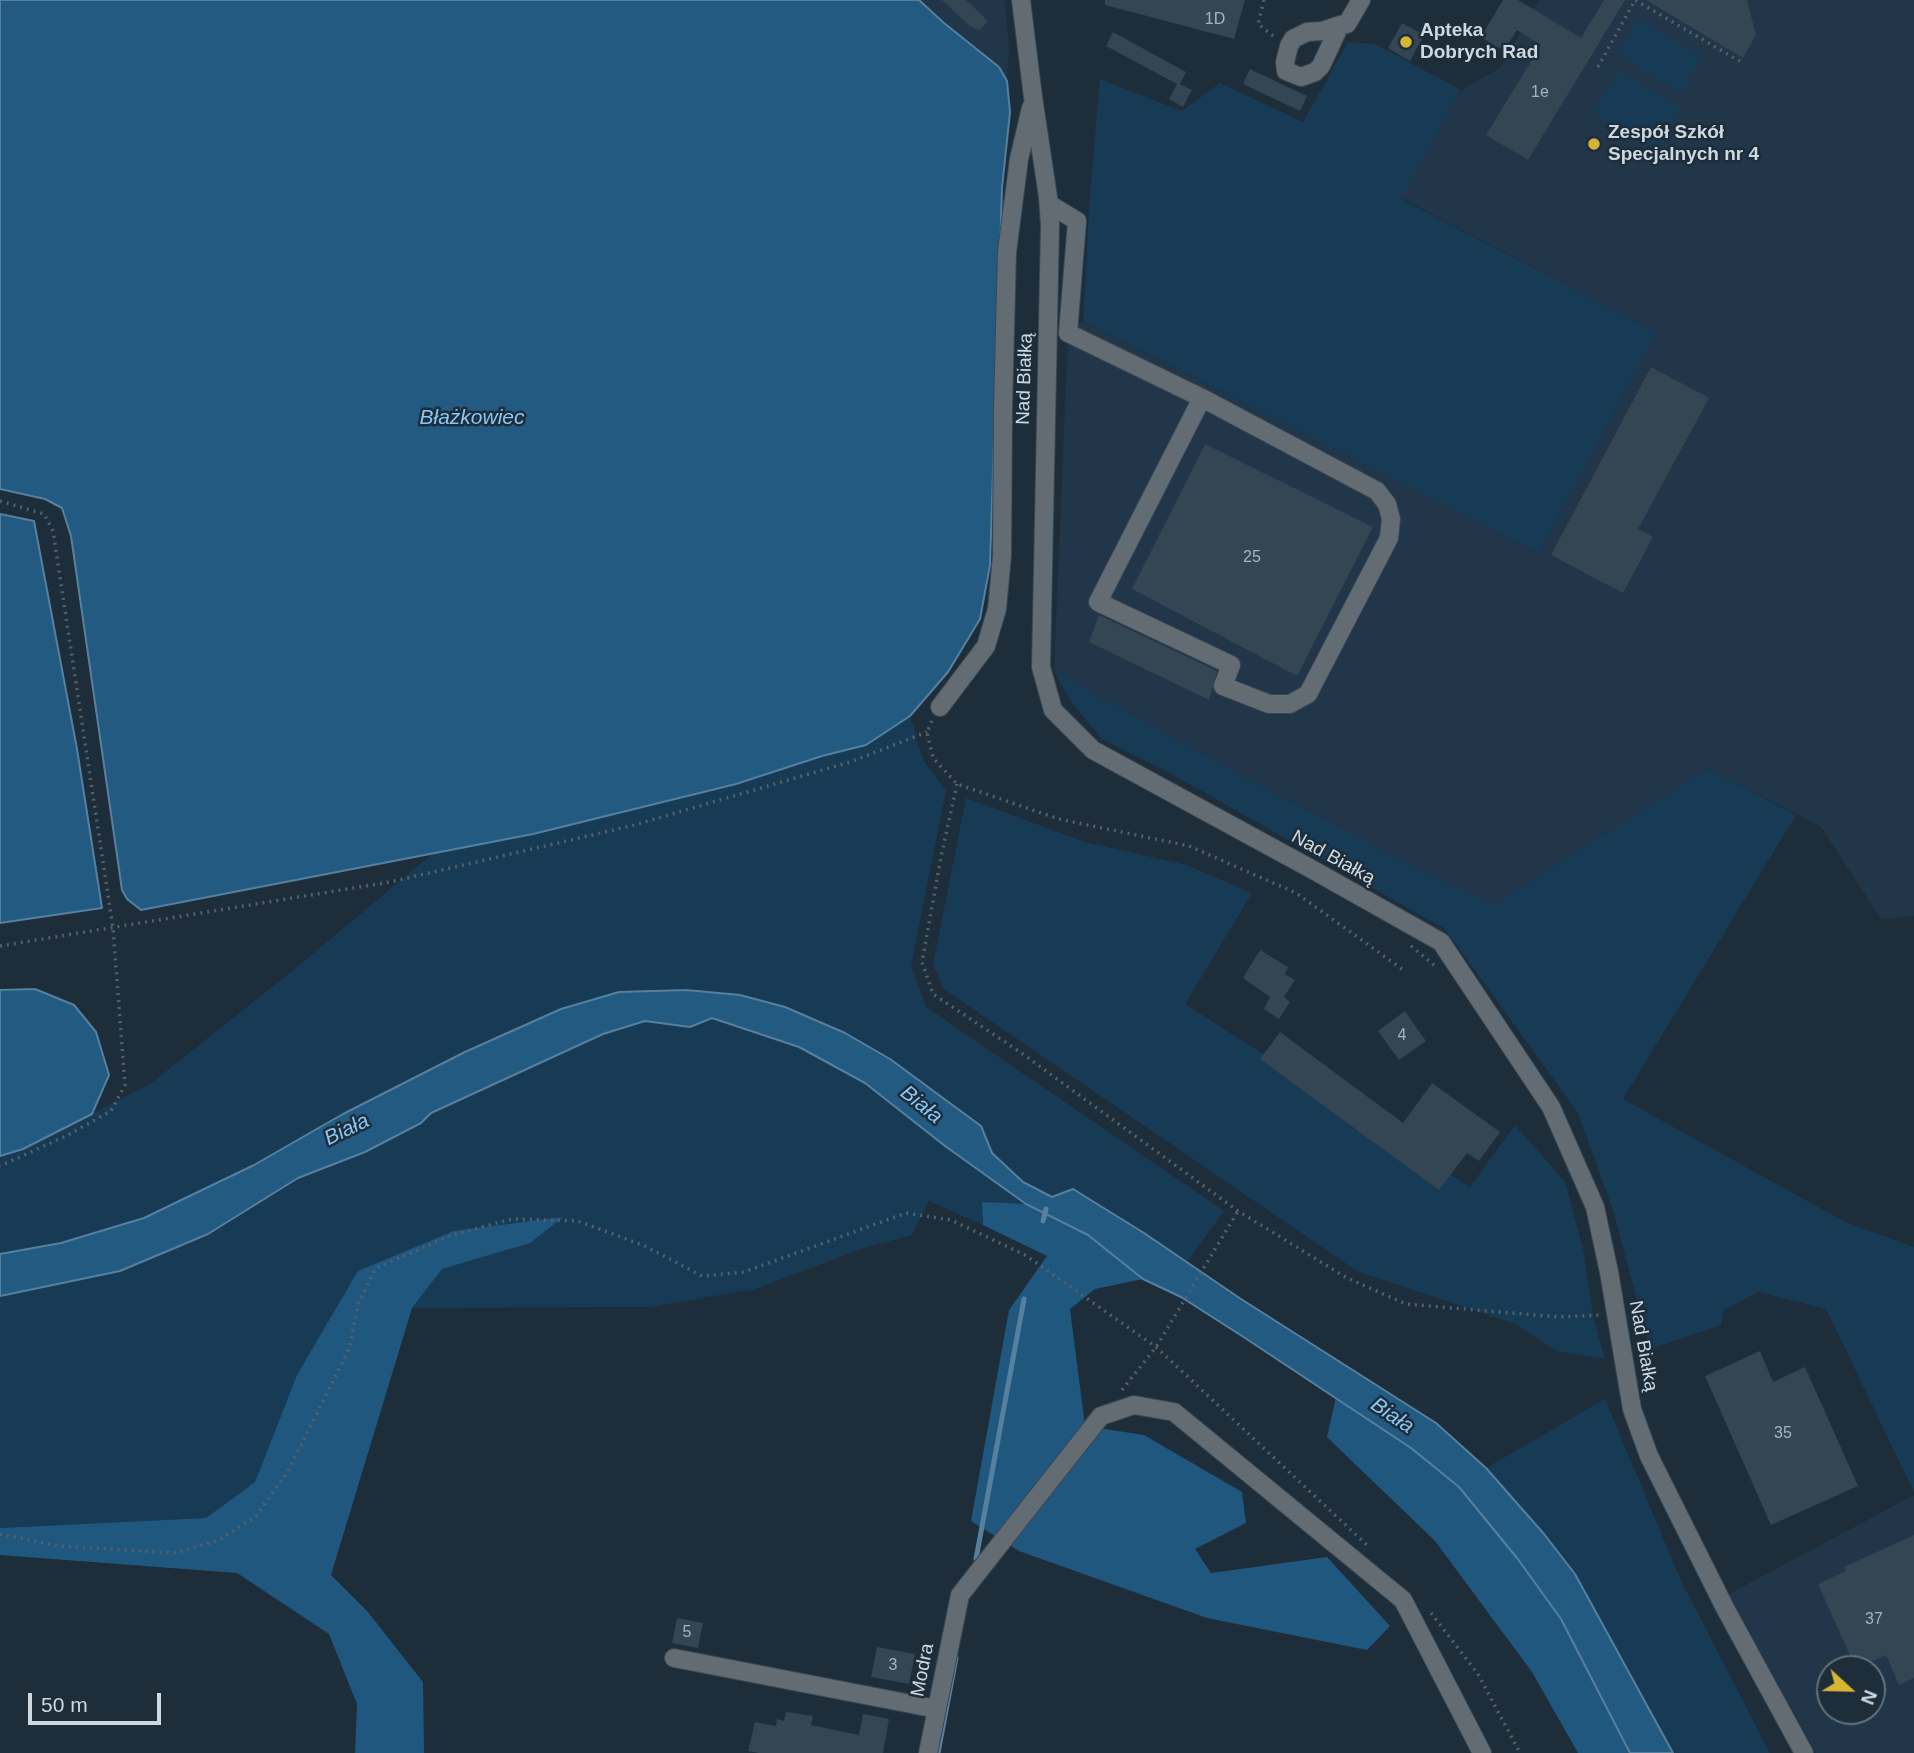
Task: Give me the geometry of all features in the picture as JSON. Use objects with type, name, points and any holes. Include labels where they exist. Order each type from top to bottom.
[{"type":"street","name":"Nad Białką","points":[[1021,0],[1049,204],[1041,667],[1053,710],[1093,750],[1441,942],[1556,1119],[1595,1207],[1632,1409],[1649,1456],[1725,1608],[1804,1753]]},
{"type":"street","points":[[1340,25],[1321,66],[1301,77],[1286,71],[1288,48],[1293,39],[1300,34],[1322,31],[1340,25],[1347,24],[1361,0]]},
{"type":"street","points":[[940,707],[986,646],[997,610],[1002,556],[1007,252],[1019,159],[1033,97]]},
{"type":"street","points":[[1049,204],[1077,221],[1068,333],[1202,398],[1377,491],[1387,504],[1391,519],[1388,538],[1308,694],[1290,704],[1269,704],[1223,686],[1231,665],[1098,602],[1202,398]]},
{"type":"street","points":[[1101,1416],[1134,1405],[1174,1412],[1403,1600],[1482,1753]]},
{"type":"street","name":"Modra","points":[[928,1753],[960,1595],[1101,1416]]},
{"type":"street","points":[[674,1658],[937,1709]]},
{"type":"path","points":[[1264,0],[1256,23],[1288,48]]},
{"type":"path","points":[[1598,67],[1635,0],[1743,63]]},
{"type":"path","points":[[0,501],[44,514],[53,531],[113,928],[125,1085],[111,1111],[68,1135],[0,1166]]},
{"type":"path","points":[[940,707],[927,732],[933,758],[957,784],[1059,819],[1189,846],[1296,892],[1402,970]]},
{"type":"path","points":[[0,946],[390,882],[631,826],[850,762],[927,732]]},
{"type":"path","points":[[957,784],[922,962],[933,994],[1020,1052],[1238,1211],[1347,1278],[1406,1304],[1558,1317],[1603,1315],[1605,1325]]},
{"type":"path","points":[[1402,938],[1442,972]]},
{"type":"path","points":[[1101,1416],[1156,1347],[1238,1211]]},
{"type":"path","points":[[0,1534],[59,1546],[176,1553],[219,1540],[256,1516],[287,1473],[348,1349],[358,1304],[376,1269],[452,1235],[512,1219],[578,1221],[645,1245],[702,1276],[744,1272],[906,1213],[951,1220],[1025,1255],[1156,1347]]},
{"type":"shaded area","points":[[919,0],[1005,0],[1009,49],[1007,81],[999,67]]},
{"type":"shaded area","points":[[1539,0],[1914,0],[1914,916],[1881,919],[1821,827],[1708,768],[1494,905],[1239,774],[1054,671],[1068,333],[1083,321],[1539,553],[1657,332],[1401,198],[1461,90],[1500,68]]},
{"type":"shaded area","points":[[1638,18],[1702,57],[1681,93],[1617,54]]},
{"type":"shaded area","points":[[1348,42],[1375,44],[1461,90],[1401,199],[1657,332],[1539,553],[1083,321],[1100,79],[1182,111],[1220,83],[1303,122]]},
{"type":"shaded area","points":[[1618,70],[1681,107],[1655,150],[1593,113]]},
{"type":"shaded area","points":[[1054,671],[1239,774],[1494,905],[1708,768],[1796,815],[1623,1099],[1845,1222],[1914,1247],[1914,1492],[1826,1309],[1758,1292],[1724,1310],[1721,1325],[1650,1349],[1613,1210],[1578,1113],[1445,929],[1170,773],[1103,740],[1072,703]]},
{"type":"shaded area","points":[[910,716],[924,762],[946,790],[911,965],[926,1007],[1224,1211],[1187,1262],[1073,1189],[1052,1197],[1023,1182],[992,1153],[981,1126],[890,1059],[845,1033],[785,1007],[619,992],[561,1009],[465,1052],[343,1114],[254,1165],[144,1218],[61,1243],[0,1254],[0,1156],[23,1149],[150,1084],[291,972],[432,854],[533,834],[736,784],[822,756],[866,745]]},
{"type":"shaded area","points":[[966,798],[1085,842],[1187,865],[1252,893],[1185,1004],[1470,1187],[1515,1125],[1565,1182],[1583,1248],[1593,1316],[1605,1359],[1556,1351],[1516,1324],[1357,1271],[944,989],[933,964]]},
{"type":"shaded area","points":[[712,1018],[799,1047],[865,1083],[945,1146],[1026,1204],[982,1202],[983,1225],[929,1201],[912,1235],[864,1248],[755,1289],[650,1307],[412,1308],[442,1269],[530,1243],[454,1231],[297,1375],[255,1482],[206,1518],[0,1528],[0,1296],[120,1271],[208,1234],[298,1178],[365,1152],[421,1123],[431,1113],[603,1034],[645,1021],[690,1027]]},
{"type":"shaded area","points":[[982,1202],[1026,1204],[1088,1235],[1143,1279],[1095,1289],[1070,1309],[1085,1426],[1144,1435],[1242,1492],[1246,1523],[1195,1549],[1211,1573],[1327,1557],[1390,1626],[1367,1650],[1207,1618],[1019,1551],[971,1521],[1009,1310],[1047,1256],[983,1225]]},
{"type":"shaded area","points":[[563,1217],[530,1243],[442,1269],[412,1308],[331,1575],[367,1611],[423,1682],[424,1753],[355,1753],[357,1704],[329,1634],[237,1573],[0,1555],[0,1528],[206,1518],[255,1482],[297,1375],[358,1271],[454,1231]]},
{"type":"shaded area","points":[[1336,1397],[1411,1447],[1459,1487],[1517,1558],[1561,1619],[1630,1753],[1578,1753],[1532,1672],[1435,1541],[1327,1437]]},
{"type":"shaded area","points":[[1605,1399],[1681,1581],[1770,1753],[1673,1753],[1575,1574],[1486,1468]]},
{"type":"shaded area","points":[[1914,1495],[1914,1753],[1816,1753],[1729,1594]]},
{"type":"water","name":"Błażkowiec","points":[[0,0],[919,0],[999,67],[1007,81],[1010,112],[1002,188],[990,565],[980,619],[948,672],[910,716],[866,745],[822,756],[736,784],[533,834],[141,910],[127,899],[122,890],[71,536],[62,508],[45,499],[0,489]]},
{"type":"water","points":[[0,514],[34,521],[77,749],[102,908],[0,923]]},
{"type":"water","points":[[35,989],[74,1005],[96,1032],[109,1075],[92,1114],[23,1149],[0,1156],[0,990]]},
{"type":"water","name":"Biała","points":[[686,990],[740,995],[785,1007],[845,1033],[890,1059],[981,1126],[992,1153],[1023,1182],[1052,1197],[1073,1189],[1436,1423],[1486,1468],[1575,1574],[1673,1753],[1630,1753],[1561,1619],[1517,1558],[1459,1487],[1411,1448],[1181,1297],[1143,1279],[1088,1235],[1026,1204],[945,1146],[865,1083],[799,1047],[712,1018],[690,1027],[645,1021],[603,1034],[431,1113],[421,1123],[365,1152],[298,1178],[208,1234],[120,1271],[0,1296],[0,1254],[61,1243],[144,1218],[254,1165],[343,1114],[465,1052],[561,1009],[619,992]]},
{"type":"building","points":[[942,0],[966,0],[988,21],[979,30],[970,26]]},
{"type":"building","points":[[1105,0],[1245,0],[1234,39],[1105,5]]},
{"type":"building","points":[[1503,0],[1518,0],[1581,38],[1604,0],[1625,0],[1528,160],[1486,135],[1541,45],[1517,30],[1504,51],[1481,37]]},
{"type":"building","points":[[1646,0],[1747,0],[1756,35],[1743,58]]},
{"type":"building","name":"Apteka Dobrych Rad","points":[[1402,23],[1424,35],[1410,61],[1388,48]]},
{"type":"building","points":[[1113,32],[1186,72],[1180,84],[1192,90],[1183,107],[1169,99],[1177,84],[1106,46]]},
{"type":"building","points":[[1250,69],[1307,96],[1300,111],[1243,84]]},
{"type":"building","points":[[1651,367],[1709,398],[1638,529],[1653,537],[1623,593],[1551,555]]},
{"type":"building","points":[[1205,444],[1373,527],[1297,676],[1132,589]]},
{"type":"building","points":[[1099,615],[1217,671],[1209,700],[1089,642]]},
{"type":"building","points":[[1260,950],[1288,967],[1285,974],[1295,980],[1284,997],[1290,1002],[1279,1019],[1264,1009],[1270,997],[1243,978]]},
{"type":"building","points":[[1405,1011],[1426,1041],[1399,1060],[1378,1031]]},
{"type":"building","points":[[1280,1032],[1403,1123],[1432,1083],[1500,1132],[1479,1161],[1467,1153],[1439,1190],[1260,1059]]},
{"type":"building","points":[[1760,1351],[1773,1382],[1805,1367],[1858,1486],[1771,1525],[1705,1376]]},
{"type":"building","points":[[1914,1535],[1914,1678],[1899,1685],[1886,1655],[1850,1655],[1818,1584],[1846,1571],[1844,1567]]},
{"type":"building","points":[[677,1618],[703,1623],[698,1648],[672,1643]]},
{"type":"building","points":[[877,1647],[915,1654],[909,1684],[871,1677]]},
{"type":"building","points":[[786,1712],[813,1716],[811,1725],[859,1735],[863,1714],[889,1719],[883,1753],[748,1751],[755,1722],[776,1726],[777,1719],[784,1721]]},
{"type":"waterway","points":[[1043,1221],[1046,1209]]},
{"type":"waterway","points":[[976,1559],[1024,1299]]},
{"type":"waterway","points":[[938,1753],[956,1658]]},
{"type":"place","name":"Apteka Dobrych Rad","points":[[1406,42]]},
{"type":"place","name":"Zespół Szkół Specjalnych nr 4","points":[[1594,144]]}]
